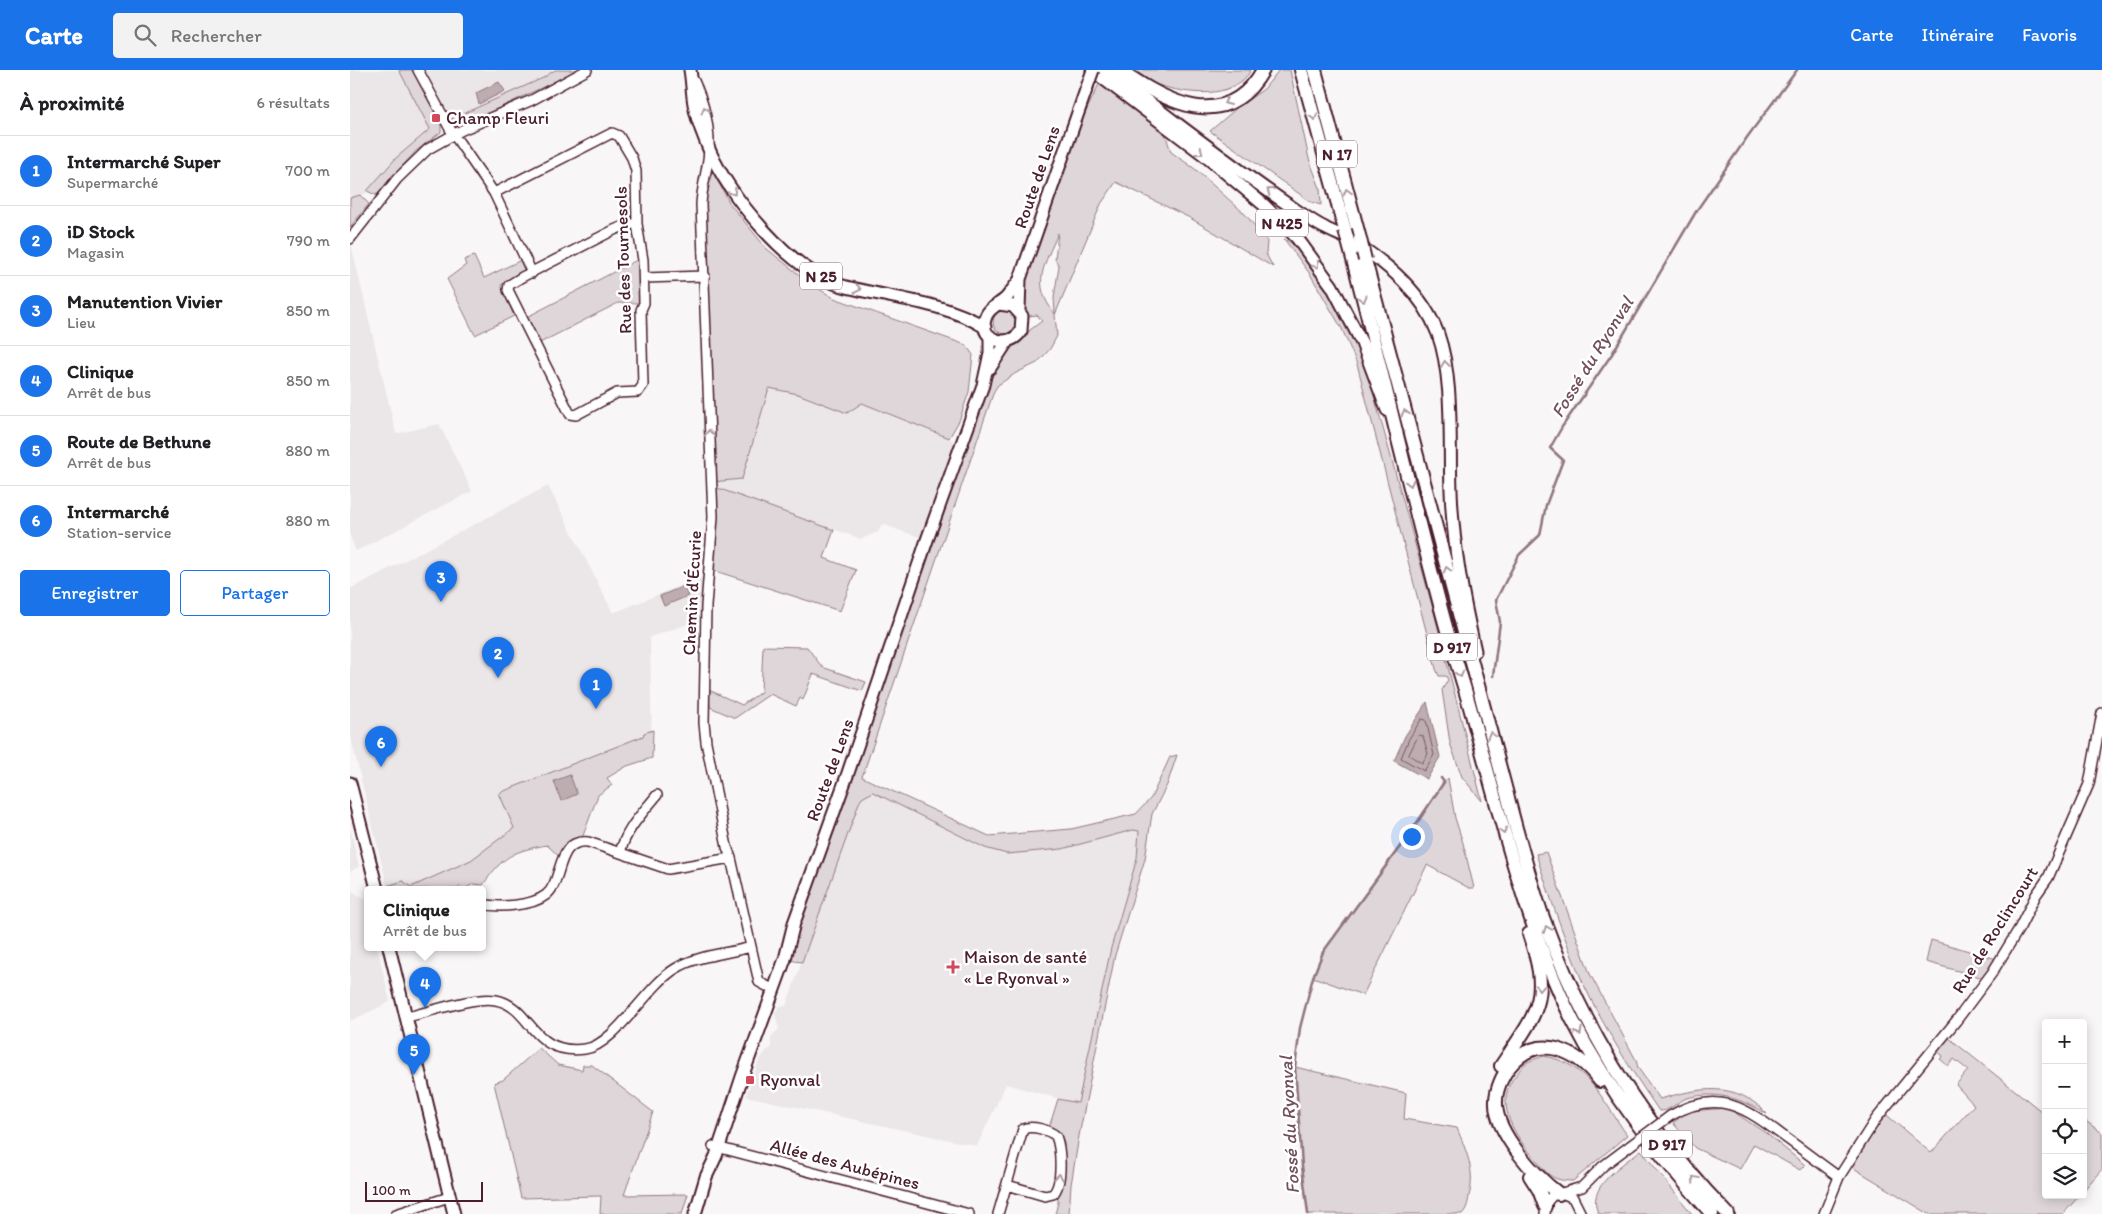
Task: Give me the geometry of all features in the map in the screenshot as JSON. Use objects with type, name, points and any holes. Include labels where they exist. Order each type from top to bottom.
[{"type":"highway","points":[[1120,70],[1160,96],[1187,106],[1204,107],[1219,106],[1238,97],[1256,81],[1263,70]]},
{"type":"highway","name":"N 17","points":[[1301,70],[1345,230]]},
{"type":"highway","name":"N 17","points":[[1315,70],[1360,239]]},
{"type":"highway","name":"D 917","points":[[1345,230],[1447,628],[1510,856],[1553,974],[1572,1019],[1594,1058],[1645,1136],[1710,1214]]},
{"type":"highway","name":"D 917","points":[[1360,239],[1531,882],[1544,922],[1579,1005],[1613,1067],[1643,1112],[1689,1172],[1728,1214]]},
{"type":"highway","points":[[1510,856],[1512,880],[1541,975],[1540,993],[1539,1002],[1529,1025],[1496,1072],[1489,1090],[1488,1107],[1497,1132],[1536,1183],[1545,1210]]},
{"type":"highway","points":[[1562,1194],[1539,1178],[1522,1156],[1502,1127],[1496,1107],[1497,1094],[1503,1076],[1514,1061],[1530,1050],[1548,1047],[1575,1056],[1593,1071],[1652,1156],[1696,1206],[1710,1214]]},
{"type":"main road","name":"Route de Lens","points":[[1020,279],[1092,70]]},
{"type":"main road","name":"N 425","points":[[1092,70],[1203,154],[1264,205],[1297,238],[1332,286],[1362,343],[1398,436]]},
{"type":"main road","name":"N 425","points":[[1105,70],[1290,206],[1325,228],[1351,240],[1379,260],[1403,280],[1420,299],[1438,333],[1444,357],[1448,391],[1451,493],[1456,553],[1475,653],[1478,685]]},
{"type":"main road","name":"N 25","points":[[690,72],[694,106],[709,150],[736,196],[753,219],[778,244],[817,274],[841,285],[958,314],[988,332]]},
{"type":"main road","points":[[1007,342],[998,341],[988,332],[987,313],[1006,298],[1020,279]]},
{"type":"main road","points":[[987,373],[1007,342],[1019,335],[1023,327],[1018,299],[1020,279]]},
{"type":"main road","points":[[999,304],[1010,304],[1019,310]]},
{"type":"main road","name":"Route de Lens","points":[[695,1214],[770,989],[789,947],[794,923],[848,773],[925,545],[987,373],[990,353],[988,332]]},
{"type":"main road","points":[[350,783],[375,886]]},
{"type":"main road","points":[[390,951],[454,1214]]},
{"type":"street","points":[[418,70],[454,134],[494,193],[532,273],[614,230],[629,224],[637,224]]},
{"type":"street","points":[[350,239],[397,179],[428,149],[454,134],[532,100],[587,70]]},
{"type":"street","name":"Rue des Tournesols","points":[[494,193],[612,133],[619,136],[632,158],[636,171],[637,224],[643,260],[644,303],[641,310],[643,386],[638,392],[617,393],[576,415],[570,414],[508,290],[509,285],[532,273]]},
{"type":"street","name":"Chemin d'Écurie","points":[[709,150],[701,204],[713,517],[706,606],[704,723],[727,847],[732,858],[759,982],[770,989]]},
{"type":"street","points":[[704,178],[712,170],[721,170]]},
{"type":"street","points":[[644,278],[704,276]]},
{"type":"street","name":"Rue de Roclincourt","points":[[1824,1214],[1839,1177],[1879,1115],[1956,1021],[1992,973],[2020,927],[2036,895],[2048,878],[2088,784],[2102,712]]},
{"type":"street","points":[[620,853],[624,838],[634,822],[656,795]]},
{"type":"street","points":[[486,905],[497,907],[530,902],[546,896],[562,859],[575,843],[588,842],[668,869],[732,858]]},
{"type":"street","points":[[407,1017],[481,1000],[497,1000],[513,1008],[546,1042],[558,1048],[586,1049],[602,1042],[652,988],[673,970],[690,961],[751,947]]},
{"type":"street","points":[[1545,1210],[1548,1199],[1582,1187],[1603,1166],[1670,1116],[1682,1109],[1702,1103],[1724,1103],[1752,1113],[1839,1177]]},
{"type":"street","points":[[998,1214],[1023,1129],[1030,1127],[1048,1131],[1056,1136],[1060,1173],[1057,1187],[1053,1194],[1045,1196],[1007,1185]]},
{"type":"street","name":"Allée des Aubépines","points":[[716,1147],[968,1214]]},
{"type":"street","points":[[1578,1210],[1582,1187]]},
{"type":"street","points":[[1562,1194],[1573,1198],[1578,1210]]},
{"type":"street","points":[[396,1214],[449,1197]]},
{"type":"shaded area","points":[[350,70],[399,70],[430,129],[396,158],[365,194],[350,198]]},
{"type":"shaded area","points":[[399,70],[412,70],[441,124],[441,132],[416,151],[376,195],[367,191],[396,158],[430,129]]},
{"type":"shaded area","points":[[412,70],[555,70],[543,78],[441,124]]},
{"type":"shaded area","points":[[555,70],[579,70],[461,126],[454,125],[449,120],[543,78]]},
{"type":"shaded area","points":[[1135,70],[1251,70],[1243,80],[1233,87],[1221,91],[1195,92],[1158,85]]},
{"type":"shaded area","points":[[1279,70],[1290,70],[1309,159],[1320,188],[1321,205],[1311,202],[1210,131],[1238,107],[1264,89]]},
{"type":"shaded area","points":[[1099,84],[1165,133],[1171,152],[1195,169],[1245,214],[1267,241],[1266,254],[1273,267],[1190,218],[1116,182],[1101,204],[1055,315],[1057,336],[1050,349],[1037,363],[1016,373],[998,385],[994,391],[862,777],[989,836],[1071,829],[1136,814],[1151,798],[1170,757],[1177,755],[1167,785],[1152,814],[1145,859],[1115,955],[1079,1136],[1071,1185],[1069,1214],[1055,1214],[1058,1203],[1057,1140],[1048,1131],[1058,1099],[1078,1103],[1111,948],[1137,858],[1139,831],[1133,830],[1062,849],[1007,854],[985,848],[873,792],[862,798],[859,803],[802,962],[794,961],[790,958],[792,945],[987,388],[1004,351],[1020,343],[1030,330],[1042,321],[1037,315],[1029,316],[1022,300],[1030,266],[1082,120]],"holes":[[[1058,233],[1055,259],[1059,266],[1054,297],[1055,314],[1043,293],[1042,274]]]},
{"type":"shaded area","points":[[712,170],[730,204],[767,249],[812,285],[834,298],[966,345],[973,355],[969,392],[959,421],[949,438],[862,403],[847,413],[798,394],[769,388],[742,479],[712,482],[701,204],[706,174]]},
{"type":"shaded area","points":[[360,195],[369,204],[350,227],[350,198]]},
{"type":"shaded area","points":[[1284,239],[1295,246],[1319,275],[1365,363],[1435,616],[1482,801],[1462,777],[1450,743],[1442,690],[1448,680],[1446,676],[1439,676],[1436,669],[1357,364],[1342,329],[1310,274]]},
{"type":"shaded area","points":[[350,240],[396,434],[439,424],[472,491],[356,551],[350,536]]},
{"type":"shaded area","points":[[474,256],[484,278],[521,260],[525,268],[522,273],[501,285],[514,316],[475,335],[447,279],[466,265],[464,260]]},
{"type":"shaded area","points":[[643,260],[644,303],[618,303],[534,346],[521,320],[635,261]]},
{"type":"shaded area","points":[[1005,310],[1014,313],[1017,322],[1014,331],[1005,334],[996,331],[993,322],[996,313]]},
{"type":"shaded area","points":[[769,388],[798,394],[847,413],[862,403],[955,441],[945,492],[927,540],[882,524],[878,532],[861,539],[712,486],[712,482],[742,479]]},
{"type":"shaded area","points":[[548,486],[613,613],[709,574],[705,618],[650,637],[652,758],[627,766],[607,778],[445,886],[387,886],[350,734],[350,589]]},
{"type":"shaded area","points":[[712,486],[834,530],[824,558],[856,570],[840,611],[709,569]]},
{"type":"shaded area","points":[[763,646],[807,647],[822,667],[866,682],[862,691],[813,674],[803,700],[800,698],[796,706],[770,694],[735,718],[710,707],[709,690],[742,705],[761,692]]},
{"type":"shaded area","points":[[653,730],[652,758],[627,766],[607,778],[612,785],[598,795],[581,841],[562,859],[547,845],[510,856],[497,867],[483,885],[413,886],[471,860],[514,828],[499,793],[643,736],[644,733]]},
{"type":"shaded area","points":[[1448,778],[1455,818],[1474,888],[1469,888],[1427,865],[1363,995],[1313,977],[1323,952]]},
{"type":"shaded area","name":"Maison de santé « Le Ryonval »","points":[[873,792],[985,848],[1007,854],[1062,849],[1133,830],[1139,831],[1137,858],[1111,948],[1078,1104],[1006,1084],[977,1146],[746,1096],[759,1061],[766,1051],[771,1048],[771,1037],[779,1029],[775,1014],[779,1006],[786,1006],[859,803],[862,798]]},
{"type":"shaded area","points":[[350,828],[359,866],[350,872]]},
{"type":"shaded area","points":[[1546,852],[1590,974],[1636,1060],[1638,1068],[1660,1099],[1703,1090],[1730,1091],[1755,1103],[1767,1114],[1729,1097],[1709,1095],[1687,1098],[1666,1110],[1659,1111],[1618,1048],[1583,983],[1558,919],[1536,854]]},
{"type":"shaded area","points":[[403,881],[410,886],[387,886]]},
{"type":"shaded area","points":[[350,890],[364,899],[364,951],[378,951],[390,1002],[350,1021]]},
{"type":"shaded area","points":[[1931,940],[2000,960],[1987,979],[1926,962]]},
{"type":"shaded area","points":[[1944,1034],[2042,1112],[2042,1199],[2076,1199],[2063,1214],[1929,1214],[1847,1164],[1882,1111],[1931,1153],[1974,1105],[1956,1085],[1968,1070],[1954,1059],[1948,1066],[1940,1059],[1943,1056],[1934,1048]]},
{"type":"shaded area","points":[[539,1048],[558,1065],[582,1070],[583,1065],[592,1065],[653,1112],[624,1195],[688,1194],[682,1214],[600,1214],[601,1196],[521,1198],[494,1083],[503,1080]]},
{"type":"shaded area","points":[[1544,1056],[1559,1060],[1583,1075],[1602,1097],[1627,1135],[1573,1181],[1558,1179],[1544,1170],[1518,1136],[1508,1116],[1506,1095],[1510,1085],[1526,1063]]},
{"type":"shaded area","points":[[1295,1067],[1406,1093],[1404,1119],[1457,1128],[1471,1170],[1471,1187],[1464,1212],[1462,1214],[1308,1214],[1302,1165]]},
{"type":"shaded area","points":[[1728,1108],[1767,1134],[1805,1165],[1800,1170],[1754,1144],[1740,1169],[1695,1148],[1673,1123],[1688,1111]]},
{"type":"shaded area","points":[[2087,1122],[2102,1133],[2102,1169],[2087,1186]]},
{"type":"shaded area","points":[[1641,1150],[1692,1214],[1599,1214],[1596,1204],[1601,1186],[1616,1169]]},
{"type":"water","points":[[499,82],[505,91],[479,104],[476,93]]},
{"type":"water","points":[[684,586],[688,596],[664,606],[660,596]]},
{"type":"water","points":[[1427,702],[1440,757],[1427,779],[1394,761],[1405,736]]},
{"type":"water","points":[[570,775],[577,794],[561,801],[554,781]]},
{"type":"waterway","name":"Fossé du Ryonval","points":[[1493,676],[1500,622],[1496,600],[1519,555],[1540,535],[1546,505],[1563,460],[1550,448],[1562,427],[1612,354],[1697,210],[1748,136],[1797,70]]},
{"type":"waterway","name":"Fossé du Ryonval","points":[[1308,1214],[1302,1166],[1295,1067],[1300,1028],[1313,977],[1323,952],[1413,829],[1444,782],[1441,778]]},
{"type":"place","name":"Champ Fleuri","points":[[436,118]]},
{"type":"place","name":"Manutention Vivier","points":[[441,602]]},
{"type":"place","name":"iD Stock","points":[[498,678]]},
{"type":"place","name":"Intermarché Super","points":[[596,709]]},
{"type":"place","name":"Intermarché","points":[[381,767]]},
{"type":"place","name":"Maison de santé « Le Ryonval »","points":[[953,967]]},
{"type":"place","name":"Clinique","points":[[425,1008]]},
{"type":"place","name":"Route de Bethune","points":[[414,1075]]},
{"type":"place","name":"Ryonval","points":[[750,1080]]}]
